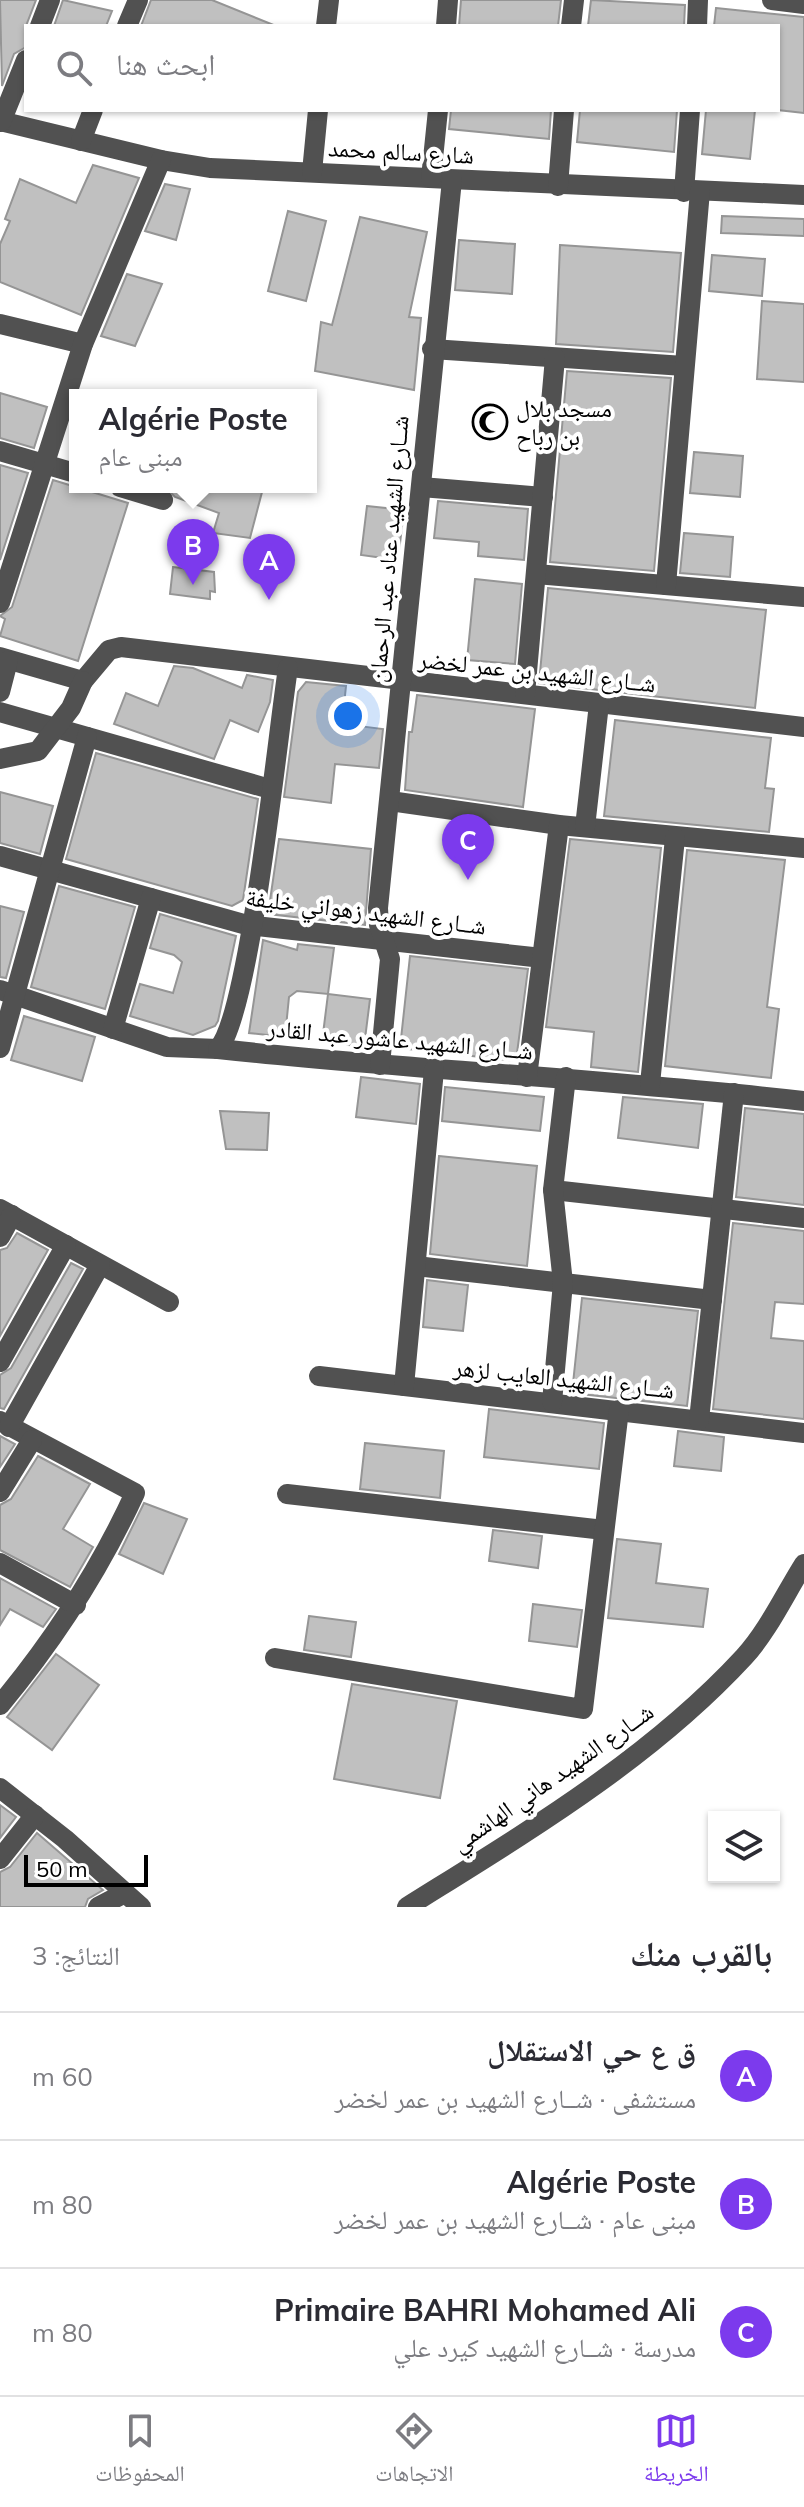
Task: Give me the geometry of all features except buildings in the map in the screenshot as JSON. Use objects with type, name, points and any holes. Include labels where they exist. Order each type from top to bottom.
[{"type":"street","points":[[41,24],[50,0]]},
{"type":"street","points":[[128,24],[138,0]]},
{"type":"street","points":[[326,24],[329,0]]},
{"type":"street","points":[[446,24],[448,0]]},
{"type":"street","points":[[571,24],[574,0]]},
{"type":"street","points":[[697,24],[698,0]]},
{"type":"street","points":[[772,0],[804,4]]},
{"type":"street","points":[[1,122],[24,65]]},
{"type":"street","points":[[81,141],[92,112]]},
{"type":"street","points":[[312,172],[318,112]]},
{"type":"street","points":[[431,178],[438,112]]},
{"type":"street","points":[[558,186],[564,112]]},
{"type":"street","points":[[666,585],[684,366],[692,191],[690,112]]},
{"type":"street","name":"شارع سالم محمد","points":[[1,122],[161,160],[210,168],[804,195]]},
{"type":"street","points":[[0,603],[7,553],[44,463],[83,344],[161,160]]},
{"type":"street","name":"شــارع الشهيد عناد عبد الرحمان","points":[[380,1065],[390,959],[379,925],[378,908],[432,349],[452,180]]},
{"type":"street","points":[[0,324],[83,344]]},
{"type":"street","points":[[432,349],[684,366]]},
{"type":"street","points":[[525,694],[555,358]]},
{"type":"street","points":[[0,451],[69,471]]},
{"type":"street","points":[[421,487],[543,497]]},
{"type":"street","points":[[140,493],[163,500]]},
{"type":"street","points":[[536,574],[804,597]]},
{"type":"street","name":"شــارع الشهيد بن عمر لخضر","points":[[83,681],[109,650],[121,647],[804,727]]},
{"type":"street","points":[[0,692],[4,659],[83,681],[71,708],[38,751],[0,759]]},
{"type":"street","points":[[218,1049],[230,1031],[251,925],[288,668]]},
{"type":"street","points":[[585,827],[599,704]]},
{"type":"street","points":[[0,712],[270,789]]},
{"type":"street","points":[[0,1048],[8,992],[50,870],[87,737]]},
{"type":"street","points":[[390,801],[559,825],[804,848]]},
{"type":"street","points":[[527,1077],[559,825]]},
{"type":"street","points":[[650,1084],[675,838]]},
{"type":"street","name":"شــارع الشهيد زهواني خليفة","points":[[0,856],[251,925],[542,958]]},
{"type":"street","points":[[113,1029],[151,898]]},
{"type":"street","name":"شــارع الشهيد عاشور عبد القادر","points":[[8,992],[167,1047],[434,1070],[650,1084],[804,1101]]},
{"type":"street","points":[[404,1386],[434,1070]]},
{"type":"street","points":[[552,1402],[563,1283],[553,1190],[566,1077]]},
{"type":"street","points":[[699,1420],[734,1093]]},
{"type":"street","points":[[553,1190],[804,1218]]},
{"type":"street","points":[[0,1237],[6,1212],[169,1302]]},
{"type":"street","points":[[0,1362],[66,1245]]},
{"type":"street","points":[[0,1705],[45,1651],[76,1605],[135,1493],[5,1424],[100,1265]]},
{"type":"street","points":[[416,1266],[712,1300]]},
{"type":"street","name":"شــارع الشهيد العايب لزهر","points":[[319,1376],[804,1433]]},
{"type":"street","points":[[275,1658],[583,1709],[619,1410]]},
{"type":"street","points":[[0,1492],[32,1440]]},
{"type":"street","points":[[287,1494],[604,1530]]},
{"type":"street","points":[[0,1563],[76,1605]]},
{"type":"street","name":"شــارع الشهيد هاني الهاشمي","points":[[407,1907],[535,1826],[656,1742],[747,1655],[804,1564]]},
{"type":"street","points":[[0,1788],[141,1907]]},
{"type":"street","points":[[0,1859],[35,1815]]},
{"type":"street","points":[[98,1907],[125,1893]]},
{"type":"place","name":"مسجد بلال بن رباح","points":[[490,422]]},
{"type":"place","name":"Algérie Poste","points":[[193,585]]},
{"type":"place","name":"ق ع حي الاستقلال","points":[[269,600]]},
{"type":"place","name":"Primaire BAHRI Mohamed Ali","points":[[468,880]]}]
